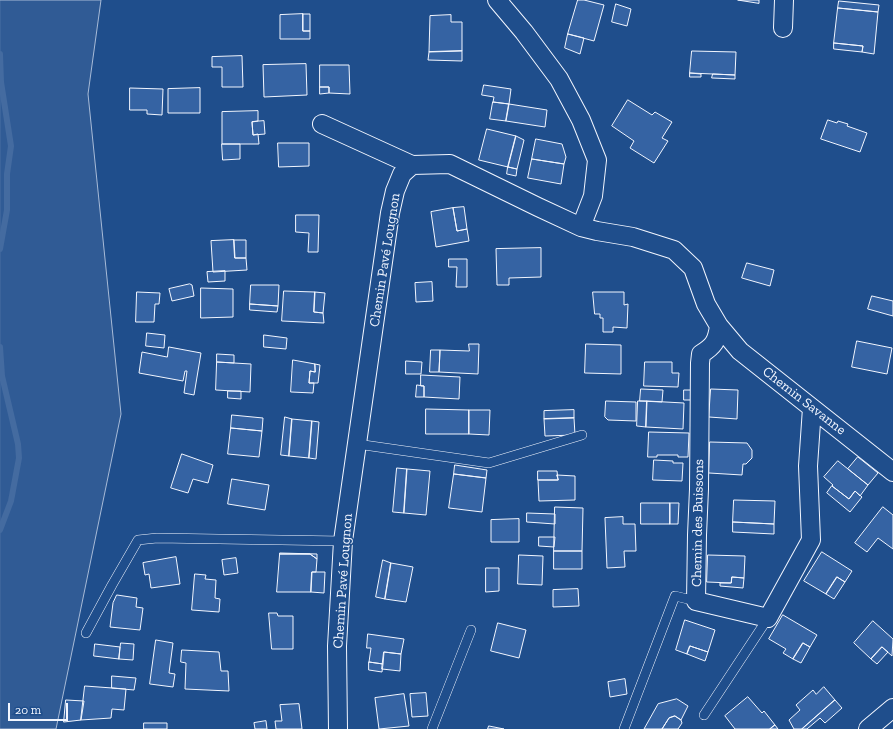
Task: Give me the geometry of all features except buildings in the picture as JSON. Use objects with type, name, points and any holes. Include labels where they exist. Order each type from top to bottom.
[{"type":"street","points":[[322,124],[412,165],[450,164],[538,207],[581,226],[593,196],[597,160],[581,120],[559,79],[524,32],[497,0]]},
{"type":"street","points":[[783,28],[784,0]]},
{"type":"street","name":"Chemin Pavé Lougnon","points":[[338,729],[337,646],[343,541],[390,213],[395,191],[402,174],[412,165]]},
{"type":"street","name":"Chemin Savanne","points":[[581,226],[598,232],[633,237],[674,250],[693,268],[706,304],[719,326],[740,351],[893,472]]},
{"type":"street","name":"Chemin des Buissons","points":[[719,326],[718,339],[712,346],[700,354],[696,601],[768,618]]},
{"type":"street","points":[[768,618],[811,540],[808,466],[812,408]]},
{"type":"street","points":[[868,729],[893,708]]},
{"type":"lane","points":[[357,444],[489,463],[582,435]]},
{"type":"lane","points":[[86,634],[138,540],[157,538],[343,541]]},
{"type":"lane","points":[[624,729],[674,596],[696,601]]},
{"type":"lane","points":[[704,715],[768,618]]},
{"type":"lane","points":[[432,729],[471,630]]},
{"type":"shaded area","points":[[0,0],[101,0],[88,94],[121,414],[56,729],[0,729]]},
{"type":"waterway","points":[[0,54],[1,82],[11,146],[7,174],[7,210],[0,249]]},
{"type":"waterway","points":[[0,347],[2,376],[18,444],[19,458],[11,501],[0,530]]}]
